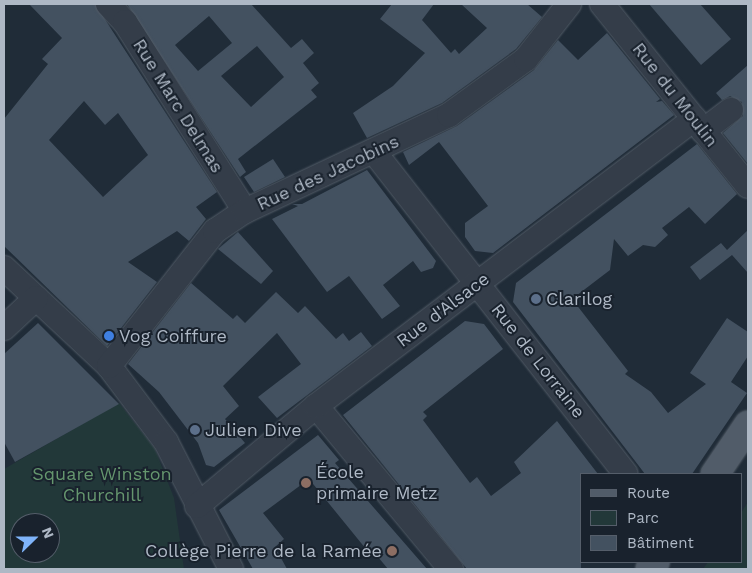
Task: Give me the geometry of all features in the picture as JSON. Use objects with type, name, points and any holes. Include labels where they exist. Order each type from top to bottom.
[{"type":"main road","points":[[716,473],[748,425]]},
{"type":"street","name":"Rue Marc Delmas","points":[[108,4],[125,22],[245,211]]},
{"type":"street","name":"Rue des Jacobins","points":[[108,366],[215,231],[245,211],[375,153],[449,115],[526,59],[569,4]]},
{"type":"street","name":"Rue du Moulin","points":[[602,4],[748,186]]},
{"type":"street","name":"Rue d'Alsace","points":[[197,506],[316,406],[478,284],[698,125],[731,110]]},
{"type":"street","name":"Rue de Lorraine","points":[[375,153],[625,473]]},
{"type":"street","points":[[4,268],[108,366],[166,442],[197,506],[231,569]]},
{"type":"street","points":[[4,328],[36,298]]},
{"type":"street","points":[[316,406],[451,569]]},
{"type":"green space","name":"Square Winston Churchill","points":[[119,403],[155,449],[174,498],[184,569],[4,569],[4,469]]},
{"type":"green space","points":[[748,502],[748,569],[703,569],[707,563],[742,563],[742,511]]},
{"type":"building","points":[[29,4],[95,4],[217,192],[196,207],[206,219],[189,241],[177,231],[128,262],[157,282],[107,346],[4,246],[4,119],[48,64],[42,59],[62,38]],"holes":[[[84,101],[105,125],[118,113],[148,155],[103,197],[49,140]]]},
{"type":"building","points":[[127,4],[251,4],[291,48],[302,39],[314,53],[303,63],[319,83],[311,90],[317,97],[238,159],[246,172],[240,177]],"holes":[[[209,16],[232,43],[198,71],[175,45]],[[257,46],[284,77],[251,107],[221,76]]]},
{"type":"building","points":[[392,4],[434,4],[422,20],[451,53],[455,49],[459,54],[487,28],[461,4],[527,4],[542,17],[516,49],[442,103],[367,138],[353,113],[393,86],[425,53],[380,19]]},
{"type":"building","points":[[649,4],[700,4],[731,39],[701,65]]},
{"type":"building","points":[[607,33],[660,99],[656,102],[662,101],[674,115],[493,253],[475,251],[465,237],[465,223],[488,206],[439,142],[409,165],[403,152],[457,126],[534,70],[558,40],[578,60]]},
{"type":"building","points":[[748,65],[748,164],[723,133],[743,116],[742,102],[730,96],[722,100],[716,93]]},
{"type":"building","points":[[697,144],[737,194],[705,224],[689,207],[662,228],[668,235],[655,247],[643,245],[628,256],[614,239],[610,270],[572,299],[628,371],[625,374],[651,392],[668,413],[706,384],[690,373],[727,318],[748,332],[748,356],[731,382],[747,393],[693,473],[644,473],[513,302],[516,283]]},
{"type":"building","points":[[273,159],[285,177],[254,192],[244,177]]},
{"type":"building","points":[[367,170],[436,261],[433,268],[421,272],[413,261],[383,285],[400,306],[382,319],[349,276],[327,292],[272,219],[298,206],[292,204],[302,204]]},
{"type":"building","points":[[748,230],[748,273],[732,255],[700,280],[690,267],[721,243],[727,250]]},
{"type":"building","points":[[238,232],[273,271],[261,284],[218,249]]},
{"type":"building","points":[[191,283],[233,319],[237,315],[245,323],[276,292],[298,313],[305,306],[336,339],[343,333],[349,341],[361,332],[372,346],[277,418],[258,397],[301,364],[277,333],[223,386],[239,406],[225,419],[245,443],[214,467],[206,465],[198,443],[159,392],[128,364]]},
{"type":"building","points":[[465,321],[484,324],[503,349],[423,412],[427,416],[423,420],[470,483],[477,477],[491,496],[521,473],[514,462],[557,421],[597,473],[580,473],[581,569],[467,569],[343,415]]},
{"type":"building","points":[[38,323],[119,404],[15,462],[4,442],[4,354]]},
{"type":"building","points":[[318,435],[339,460],[335,463],[427,569],[388,569],[373,551],[370,554],[309,479],[263,513],[284,539],[275,547],[287,569],[253,569],[219,510]]},
{"type":"place","name":"Clarilog","points":[[536,299]]},
{"type":"place","name":"Vog Coiffure","points":[[109,336]]},
{"type":"place","name":"Julien Dive","points":[[195,430]]},
{"type":"place","name":"École primaire Metz","points":[[306,483]]},
{"type":"place","name":"Collège Pierre de la Ramée","points":[[392,551]]}]
